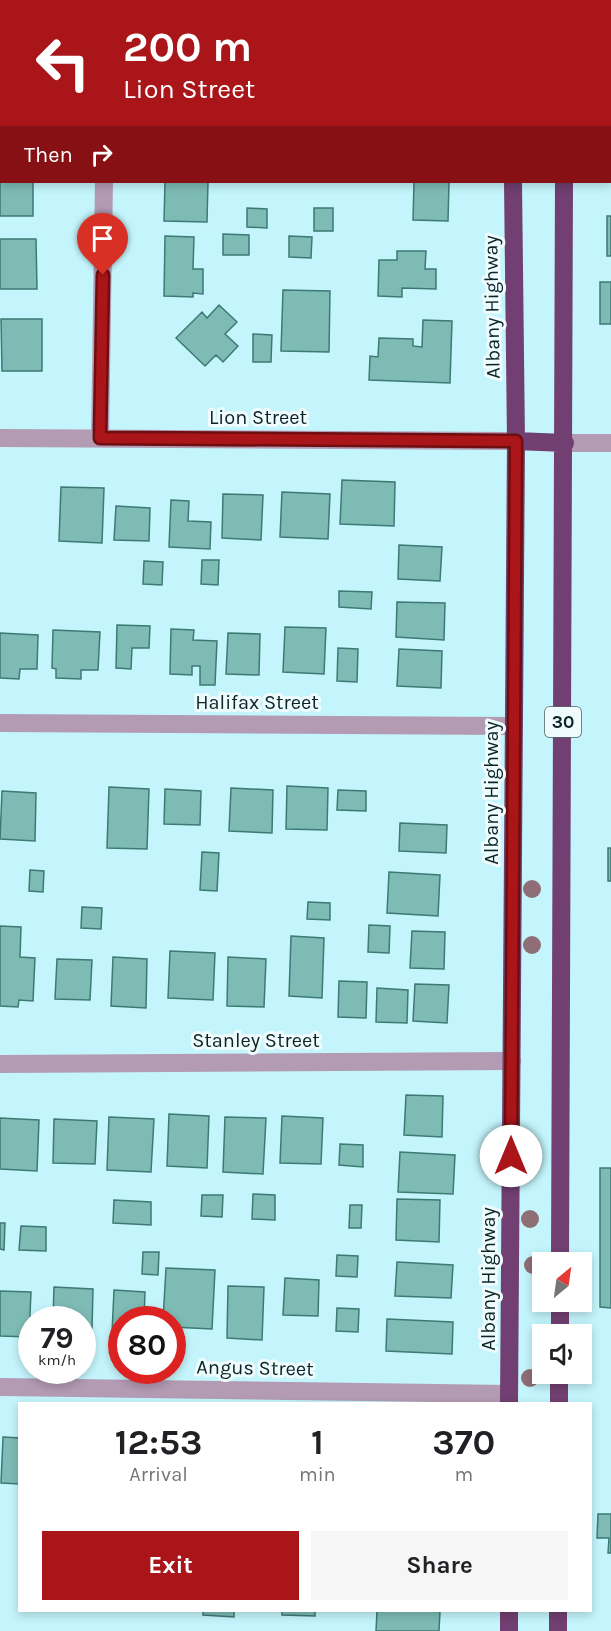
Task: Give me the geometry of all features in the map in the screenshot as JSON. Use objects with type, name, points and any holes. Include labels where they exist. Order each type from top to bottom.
[{"type":"highway","name":"Albany Highway","points":[[509,1399],[516,441],[513,183]]},
{"type":"highway","name":"30","points":[[560,1252],[565,443],[564,183]]},
{"type":"highway","points":[[516,441],[565,443]]},
{"type":"highway","points":[[559,1402],[560,1384]]},
{"type":"highway","points":[[509,1612],[509,1631]]},
{"type":"highway","points":[[558,1612],[558,1631]]},
{"type":"street","points":[[100,438],[104,183]]},
{"type":"street","name":"Lion Street","points":[[0,438],[516,441]]},
{"type":"street","points":[[565,443],[611,443]]},
{"type":"street","name":"Halifax Street","points":[[0,723],[514,726]]},
{"type":"street","name":"Stanley Street","points":[[0,1064],[512,1061]]},
{"type":"street","name":"Angus Street","points":[[0,1387],[509,1399]]},
{"type":"building","points":[[0,183],[33,183],[33,216],[0,216]]},
{"type":"building","points":[[165,183],[208,183],[207,222],[164,221]]},
{"type":"building","points":[[414,183],[449,183],[448,221],[413,220]]},
{"type":"building","points":[[247,208],[267,209],[267,228],[247,227]]},
{"type":"building","points":[[314,208],[333,208],[333,231],[314,231]]},
{"type":"building","points":[[607,216],[611,216],[611,256],[607,256]]},
{"type":"building","points":[[223,234],[249,235],[249,255],[223,255]]},
{"type":"building","points":[[165,236],[194,237],[193,269],[203,269],[203,294],[193,293],[193,297],[164,296]]},
{"type":"building","points":[[289,236],[312,237],[311,258],[289,257]]},
{"type":"building","points":[[0,239],[36,239],[37,289],[0,289]]},
{"type":"building","points":[[397,251],[426,251],[425,269],[436,269],[436,289],[402,288],[402,297],[378,296],[379,260],[397,260]]},
{"type":"building","points":[[600,282],[611,282],[611,324],[600,324]]},
{"type":"building","points":[[283,290],[330,291],[329,352],[281,351]]},
{"type":"building","points":[[219,305],[237,322],[225,334],[238,346],[223,362],[216,355],[205,366],[176,338],[202,312],[207,318]]},
{"type":"building","points":[[1,319],[42,319],[42,371],[2,371]]},
{"type":"building","points":[[423,320],[452,321],[450,383],[369,380],[370,356],[378,357],[379,338],[413,339],[413,346],[422,347]]},
{"type":"building","points":[[253,334],[272,335],[271,362],[253,362]]},
{"type":"building","points":[[342,480],[395,482],[394,526],[340,524]]},
{"type":"building","points":[[61,487],[104,488],[102,543],[59,541]]},
{"type":"building","points":[[282,492],[330,494],[328,539],[280,537]]},
{"type":"building","points":[[223,494],[263,495],[261,540],[222,538]]},
{"type":"building","points":[[171,500],[189,501],[188,521],[211,522],[210,549],[169,547]]},
{"type":"building","points":[[116,506],[150,508],[149,541],[114,540]]},
{"type":"building","points":[[399,545],[442,547],[440,581],[398,579]]},
{"type":"building","points":[[202,560],[219,560],[218,585],[201,584]]},
{"type":"building","points":[[144,561],[163,562],[162,585],[143,584]]},
{"type":"building","points":[[339,591],[372,592],[371,609],[339,607]]},
{"type":"building","points":[[397,602],[445,603],[444,640],[396,637]]},
{"type":"building","points":[[117,625],[150,626],[149,648],[132,648],[131,669],[116,668]]},
{"type":"building","points":[[285,627],[326,628],[324,674],[283,672]]},
{"type":"building","points":[[171,629],[194,630],[193,640],[217,641],[215,685],[200,685],[200,666],[192,666],[192,675],[170,674]]},
{"type":"building","points":[[53,630],[100,632],[98,670],[81,670],[81,679],[56,678],[56,669],[52,668]]},
{"type":"building","points":[[0,633],[38,635],[37,669],[20,669],[19,679],[0,678]]},
{"type":"building","points":[[228,633],[260,634],[259,675],[226,674]]},
{"type":"building","points":[[338,648],[358,649],[357,682],[337,681]]},
{"type":"building","points":[[399,649],[442,651],[441,688],[397,686]]},
{"type":"building","points":[[287,786],[328,788],[327,830],[286,829]]},
{"type":"building","points":[[109,787],[149,789],[147,849],[107,848]]},
{"type":"building","points":[[231,788],[273,790],[272,833],[229,831]]},
{"type":"building","points":[[165,789],[201,791],[200,825],[164,824]]},
{"type":"building","points":[[338,790],[366,791],[366,811],[337,810]]},
{"type":"building","points":[[2,791],[36,793],[35,841],[0,839]]},
{"type":"building","points":[[400,823],[447,825],[446,853],[399,851]]},
{"type":"building","points":[[608,848],[611,848],[611,881],[608,881]]},
{"type":"building","points":[[202,852],[219,853],[217,891],[200,890]]},
{"type":"building","points":[[30,870],[44,871],[43,892],[29,891]]},
{"type":"building","points":[[389,872],[440,875],[438,916],[387,913]]},
{"type":"building","points":[[308,902],[330,903],[330,920],[307,919]]},
{"type":"building","points":[[82,907],[102,908],[101,929],[81,928]]},
{"type":"building","points":[[369,925],[390,926],[389,953],[368,952]]},
{"type":"building","points":[[0,926],[21,927],[20,957],[35,958],[33,1001],[19,1000],[18,1007],[0,1006]]},
{"type":"building","points":[[412,931],[445,932],[444,969],[410,968]]},
{"type":"building","points":[[291,936],[324,938],[322,998],[289,996]]},
{"type":"building","points":[[170,951],[215,953],[213,1000],[168,998]]},
{"type":"building","points":[[113,957],[147,959],[146,1008],[111,1006]]},
{"type":"building","points":[[228,957],[266,959],[264,1007],[227,1006]]},
{"type":"building","points":[[57,959],[92,960],[90,1000],[55,999]]},
{"type":"building","points":[[339,981],[367,982],[366,1018],[338,1017]]},
{"type":"building","points":[[415,984],[449,985],[447,1023],[413,1021]]},
{"type":"building","points":[[377,988],[408,990],[407,1023],[376,1022]]},
{"type":"building","points":[[406,1095],[443,1096],[442,1137],[404,1135]]},
{"type":"building","points":[[169,1114],[209,1116],[207,1168],[167,1166]]},
{"type":"building","points":[[282,1116],[323,1118],[321,1164],[280,1163]]},
{"type":"building","points":[[109,1117],[154,1119],[151,1172],[107,1170]]},
{"type":"building","points":[[225,1117],[266,1118],[263,1174],[223,1172]]},
{"type":"building","points":[[0,1118],[39,1120],[37,1171],[0,1169]]},
{"type":"building","points":[[54,1119],[97,1121],[95,1164],[53,1163]]},
{"type":"building","points":[[340,1144],[363,1145],[363,1167],[339,1165]]},
{"type":"building","points":[[400,1152],[455,1155],[453,1194],[398,1192]]},
{"type":"building","points":[[600,1168],[611,1168],[611,1308],[600,1307]]},
{"type":"building","points":[[253,1194],[275,1195],[275,1220],[252,1219]]},
{"type":"building","points":[[202,1195],[223,1195],[222,1217],[201,1216]]},
{"type":"building","points":[[397,1199],[440,1200],[439,1242],[396,1240]]},
{"type":"building","points":[[114,1200],[151,1202],[151,1225],[113,1223]]},
{"type":"building","points":[[350,1205],[362,1205],[361,1228],[349,1228]]},
{"type":"building","points":[[0,1223],[5,1223],[4,1250],[0,1249]]},
{"type":"building","points":[[21,1226],[46,1227],[46,1251],[19,1250]]},
{"type":"building","points":[[143,1252],[159,1252],[158,1275],[142,1274]]},
{"type":"building","points":[[337,1255],[358,1256],[357,1277],[336,1276]]},
{"type":"building","points":[[397,1262],[453,1265],[451,1298],[395,1296]]},
{"type":"building","points":[[166,1268],[215,1270],[212,1329],[186,1328],[186,1306],[164,1306]]},
{"type":"building","points":[[285,1278],[319,1280],[318,1316],[283,1315]]},
{"type":"building","points":[[228,1286],[264,1287],[262,1340],[227,1338]]},
{"type":"building","points":[[54,1287],[93,1289],[93,1306],[53,1306]]},
{"type":"building","points":[[114,1290],[145,1292],[144,1306],[113,1306]]},
{"type":"building","points":[[0,1291],[31,1292],[30,1306],[18,1306],[18,1337],[0,1336]]},
{"type":"building","points":[[337,1308],[359,1309],[358,1332],[336,1331]]},
{"type":"building","points":[[387,1319],[453,1322],[452,1354],[386,1351]]},
{"type":"building","points":[[3,1437],[18,1438],[18,1484],[1,1483]]},
{"type":"building","points":[[598,1514],[611,1514],[611,1553],[608,1553],[609,1538],[597,1538]]},
{"type":"building","points":[[203,1612],[234,1612],[234,1617],[203,1615]]},
{"type":"building","points":[[282,1612],[315,1612],[315,1616],[282,1615]]},
{"type":"building","points":[[377,1612],[440,1612],[439,1631],[376,1631]]},
{"type":"route","points":[[103,275],[100,438],[516,441],[511,1156]]}]
